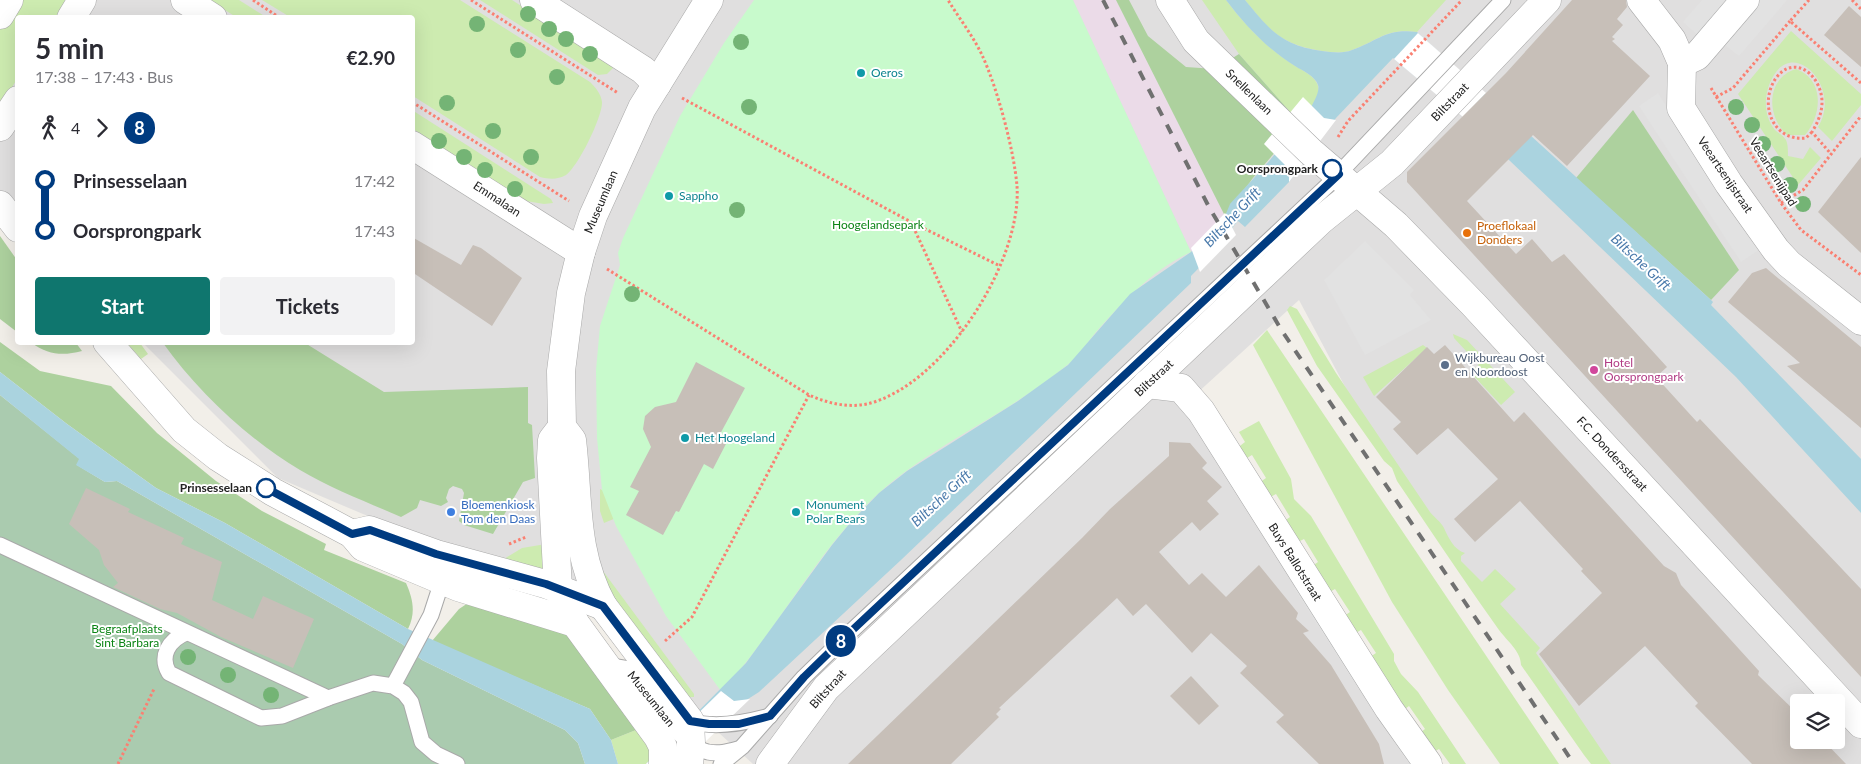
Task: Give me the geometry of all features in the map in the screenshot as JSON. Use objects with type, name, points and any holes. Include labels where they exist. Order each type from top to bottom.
[{"type":"street","points":[[0,15],[10,0]]},
{"type":"street","points":[[73,15],[82,0]]},
{"type":"street","points":[[185,0],[208,15]]},
{"type":"street","points":[[534,0],[643,70],[656,84]]},
{"type":"street","name":"Museumlaan","points":[[683,747],[595,590],[581,548],[572,440],[562,427],[560,400],[571,293],[581,252],[593,216],[642,108],[709,0]]},
{"type":"street","name":"Snellenlaan","points":[[1170,0],[1196,41],[1312,152],[1348,182]]},
{"type":"street","name":"Biltstraat","points":[[770,764],[826,688],[1320,220],[1348,182],[1392,163],[1547,0]]},
{"type":"street","name":"Veeartsenijstraat","points":[[1641,0],[1689,60],[1681,108],[1729,184],[1776,250],[1789,264],[1861,321]]},
{"type":"street","points":[[1689,60],[1745,0]]},
{"type":"street","points":[[0,127],[15,104]]},
{"type":"street","name":"Emmalaan","points":[[415,147],[581,252]]},
{"type":"street","name":"F.C. Dondersstraat","points":[[1348,182],[1396,225],[1474,304],[1861,724]]},
{"type":"street","points":[[0,205],[15,224]]},
{"type":"street","points":[[110,345],[184,430],[218,457],[273,492],[352,534],[363,547],[446,569],[558,589],[603,606]]},
{"type":"street","name":"Buys Ballotstraat","points":[[1147,384],[1181,388],[1201,411],[1389,709],[1428,764]]},
{"type":"street","name":"Museumlaan","points":[[562,427],[552,440],[551,458],[558,589],[575,623],[605,665],[683,747]]},
{"type":"street","points":[[446,569],[575,623]]},
{"type":"lane","name":"Biltstraat","points":[[721,764],[742,747],[804,677],[844,638],[1348,182],[1424,84],[1503,0]]},
{"type":"lane","points":[[0,545],[328,698]]},
{"type":"lane","points":[[392,686],[431,615],[446,569]]},
{"type":"lane","points":[[186,633],[168,646],[165,652],[165,666],[174,678],[261,718],[282,716],[373,683],[392,686],[404,693],[411,702],[422,742],[436,754],[457,764]]},
{"type":"lane","points":[[683,747],[709,724],[739,724],[770,716]]},
{"type":"lane","points":[[683,747],[722,753],[742,747]]},
{"type":"lane","name":"Biltstraat","points":[[736,764],[742,747]]},
{"type":"path","points":[[252,0],[275,15]]},
{"type":"path","points":[[471,0],[642,108]]},
{"type":"path","points":[[581,252],[808,395],[827,404],[866,404],[887,397],[921,375],[962,333],[984,300],[1000,266],[1013,228],[1017,186],[1004,119],[982,54],[948,0]]},
{"type":"path","points":[[1401,65],[1462,0]]},
{"type":"path","points":[[1716,97],[1733,88],[1809,0]]},
{"type":"path","points":[[1852,0],[1861,8]]},
{"type":"path","points":[[1790,21],[1861,83]]},
{"type":"path","name":"Veeartsenijpad","points":[[1689,60],[1709,71],[1711,88],[1716,97],[1801,230],[1861,275]]},
{"type":"path","points":[[1795,66],[1806,70],[1819,87],[1822,106],[1812,132],[1806,138],[1788,138],[1776,128],[1771,116],[1771,88],[1775,79],[1788,68],[1795,66]]},
{"type":"path","points":[[656,84],[911,222],[1000,266]]},
{"type":"path","points":[[415,104],[593,216]]},
{"type":"path","points":[[1782,203],[1803,190],[1861,116]]},
{"type":"path","points":[[1812,132],[1831,154]]},
{"type":"path","points":[[911,222],[962,333]]},
{"type":"path","points":[[664,642],[692,617],[808,395]]},
{"type":"path","points":[[506,546],[533,536]]},
{"type":"path","points":[[118,764],[165,666]]},
{"type":"shaded area","points":[[0,0],[1861,0],[1861,764],[1595,764],[1462,572],[1350,396],[1299,300],[1195,395],[1432,764],[753,764],[580,606],[278,478],[145,345],[415,345],[415,15],[15,15],[15,214],[0,199]]},
{"type":"shaded area","points":[[1073,0],[1116,0],[1225,216],[1191,252]]},
{"type":"shaded area","points":[[1702,0],[1787,0],[1739,56],[1705,29],[1699,36],[1683,22]]},
{"type":"shaded area","points":[[1658,93],[1725,197],[1762,248],[1741,262],[1639,106]]},
{"type":"shaded area","points":[[1365,241],[1414,290],[1410,295],[1431,320],[1365,355],[1324,280]]},
{"type":"shaded area","points":[[1300,582],[1420,764],[1409,764],[1345,668],[1294,588]]},
{"type":"green space","points":[[19,0],[68,0],[58,15],[15,15],[15,82],[0,107],[0,30]]},
{"type":"green space","points":[[209,0],[239,0],[263,15],[233,15]]},
{"type":"green space","points":[[262,0],[460,0],[590,82],[598,91],[602,102],[601,109],[583,152],[571,170],[559,178],[540,177],[415,97],[415,15],[287,15]]},
{"type":"green space","points":[[480,0],[512,0],[606,60],[613,68],[607,74],[598,75]]},
{"type":"green space","name":"Hoogelandsepark","points":[[754,0],[1073,0],[1191,252],[1164,267],[1139,287],[1096,332],[1078,354],[1044,383],[923,459],[879,493],[836,539],[761,642],[721,691],[666,616],[616,526],[602,490],[597,438],[596,370],[600,326],[620,265],[618,253],[623,238],[680,116],[724,43]]},
{"type":"green space","points":[[1116,0],[1129,0],[1148,36],[1186,67],[1215,69],[1239,54],[1300,123],[1253,178],[1225,216]]},
{"type":"green space","points":[[1202,0],[1226,0],[1248,27],[1265,43],[1314,79],[1318,86],[1318,96],[1300,123],[1239,54]]},
{"type":"green space","points":[[1245,0],[1446,0],[1417,32],[1406,31],[1389,34],[1352,50],[1337,52],[1308,48],[1286,40],[1270,28]]},
{"type":"green space","points":[[1791,31],[1861,94],[1861,105],[1832,141],[1818,127],[1824,112],[1824,98],[1820,84],[1813,73],[1804,66],[1794,63],[1783,65],[1774,75],[1766,95],[1766,110],[1775,130],[1786,140],[1788,156],[1803,159],[1810,147],[1821,158],[1798,185],[1738,94]]},
{"type":"green space","points":[[1796,69],[1812,81],[1818,99],[1817,108],[1811,127],[1805,135],[1787,135],[1775,118],[1772,98],[1779,80]]},
{"type":"green space","points":[[1633,110],[1739,270],[1711,300],[1576,178]]},
{"type":"green space","points":[[415,112],[551,199],[553,203],[544,204],[526,201],[415,130]]},
{"type":"green space","points":[[0,236],[15,257],[15,330],[0,319]]},
{"type":"green space","points":[[1290,306],[1297,309],[1336,373],[1430,512],[1443,526],[1455,546],[1465,553],[1461,556],[1461,561],[1482,582],[1495,569],[1516,589],[1500,604],[1540,648],[1536,653],[1611,764],[1591,764],[1584,755],[1521,665],[1519,655],[1486,612],[1397,481],[1392,468],[1384,461],[1317,366],[1287,310]]},
{"type":"green space","points":[[1267,330],[1559,764],[1500,764],[1448,690],[1392,602],[1253,345]]},
{"type":"green space","points":[[1453,334],[1467,340],[1515,392],[1501,405],[1470,372],[1479,365],[1454,338]]},
{"type":"green space","points":[[0,342],[40,371],[111,386],[157,433],[216,481],[262,511],[326,544],[324,550],[406,583],[413,606],[408,629],[225,523],[156,488],[67,424],[0,372]]},
{"type":"green space","points":[[35,345],[78,345],[82,351],[68,354],[56,353]]},
{"type":"green space","points":[[129,345],[141,345],[148,354],[141,359]]},
{"type":"green space","points":[[165,345],[308,345],[384,392],[528,387],[528,423],[532,425],[535,478],[523,482],[493,534],[464,525],[459,521],[464,493],[462,489],[453,486],[449,489],[446,498],[448,502],[441,506],[420,500],[417,508],[401,517],[312,477],[281,458],[225,413],[208,397]]},
{"type":"green space","points":[[1423,345],[1427,348],[1374,396],[1363,377]]},
{"type":"green space","name":"Begraafplaats Sint Barbara","points":[[0,395],[80,459],[77,465],[105,482],[117,481],[402,644],[422,660],[565,730],[578,743],[585,764],[0,764]]},
{"type":"green space","points":[[1259,421],[1291,479],[1294,499],[1311,516],[1394,654],[1394,661],[1401,674],[1418,692],[1466,764],[1450,764],[1439,749],[1430,754],[1417,735],[1425,729],[1409,706],[1401,712],[1367,659],[1376,653],[1361,630],[1352,635],[1341,618],[1350,612],[1335,589],[1326,594],[1309,568],[1318,562],[1304,539],[1294,544],[1281,523],[1290,517],[1276,494],[1267,499],[1256,485],[1266,478],[1252,455],[1242,461],[1236,449],[1245,442],[1239,432]]},
{"type":"green space","points":[[600,489],[627,504],[616,518],[604,523],[600,511]]},
{"type":"green space","points":[[546,544],[545,573],[504,559],[522,548]]},
{"type":"green space","points":[[600,567],[694,694],[694,697],[690,697],[681,691],[617,607]]},
{"type":"green space","points":[[468,603],[475,603],[574,637],[641,728],[611,740],[590,709],[432,641],[459,609]]},
{"type":"green space","points":[[641,728],[652,758],[646,764],[618,764],[611,740]]},
{"type":"water","name":"Biltsche Grift","points":[[1226,0],[1245,0],[1270,28],[1286,40],[1296,45],[1322,51],[1345,52],[1397,32],[1417,32],[1711,300],[1713,302],[1711,305],[1861,459],[1861,513],[1736,377],[1464,117],[1393,58],[1336,118],[1289,182],[1245,227],[1238,221],[1232,228],[1234,232],[1191,276],[1191,283],[901,560],[759,692],[646,764],[746,663],[832,545],[879,493],[907,471],[1018,401],[1068,365],[1130,294],[1191,252],[1225,216],[1230,204],[1267,164],[1297,127],[1317,95],[1318,85],[1308,74],[1266,44]]},
{"type":"water","points":[[0,372],[67,424],[156,488],[225,523],[408,629],[590,709],[611,740],[618,764],[585,764],[578,743],[565,730],[422,660],[402,644],[117,481],[105,482],[76,465],[79,459],[0,395]]},
{"type":"pier","points":[[1418,33],[1486,93],[1463,117],[1394,59]]},
{"type":"pier","points":[[1303,97],[1324,118],[1336,120],[1289,182],[1289,169],[1264,144]]},
{"type":"pier","points":[[1225,213],[1236,235],[1200,272],[1191,248]]},
{"type":"pier","points":[[721,691],[734,701],[750,699],[682,764],[646,764]]},
{"type":"building","points":[[1572,0],[1626,0],[1627,7],[1617,19],[1623,25],[1612,37],[1615,39],[1612,41],[1650,76],[1567,166],[1533,135],[1467,201],[1516,254],[1532,239],[1552,262],[1564,254],[1667,367],[1656,377],[1697,422],[1700,419],[1861,589],[1861,677],[1407,182],[1407,172],[1506,73]]},
{"type":"building","points":[[1849,6],[1861,17],[1861,67],[1824,35]]},
{"type":"building","points":[[1861,157],[1861,253],[1818,212]]},
{"type":"building","points":[[415,239],[461,265],[473,245],[481,248],[522,278],[492,326],[415,274]]},
{"type":"building","points":[[1766,268],[1861,347],[1861,428],[1787,366],[1800,363],[1728,302],[1752,273]]},
{"type":"building","points":[[1445,345],[1514,422],[1524,412],[1664,566],[1676,573],[1681,585],[1759,671],[1758,675],[1790,706],[1790,749],[1832,749],[1846,764],[1752,764],[1695,706],[1698,703],[1645,646],[1579,706],[1539,654],[1602,593],[1581,571],[1583,569],[1520,501],[1475,542],[1454,519],[1498,479],[1448,428],[1417,455],[1393,429],[1401,422],[1376,397],[1427,347],[1434,354]]},
{"type":"building","name":"Het Hoogeland","points":[[696,362],[745,388],[719,436],[728,440],[713,469],[704,464],[679,512],[676,511],[663,535],[626,515],[639,491],[630,487],[651,447],[643,429],[645,416],[655,407],[676,402]]},
{"type":"building","points":[[1169,442],[1190,443],[1207,463],[1202,468],[1222,487],[1207,501],[1219,514],[1200,531],[1192,522],[1159,552],[1189,585],[1202,573],[1226,597],[1259,565],[1298,613],[1296,619],[1309,631],[1303,633],[1331,665],[1379,744],[1384,764],[1319,764],[1276,722],[1284,715],[1240,673],[1247,666],[1211,633],[1192,653],[1146,604],[1133,616],[1117,598],[999,708],[1001,709],[996,714],[999,717],[951,764],[848,764],[1110,509],[1169,456]]},
{"type":"building","points":[[86,488],[130,509],[128,512],[184,538],[181,544],[222,562],[212,600],[253,619],[263,596],[314,619],[293,668],[221,637],[177,613],[160,609],[113,587],[118,583],[104,565],[99,550],[69,524]]},
{"type":"building","points":[[1191,676],[1219,706],[1199,725],[1170,696]]},
{"type":"railway","points":[[1103,0],[1209,207],[1282,331],[1574,764]]},
{"type":"bus line","name":"8","points":[[266,488],[352,534],[370,530],[436,554],[546,584],[603,606],[624,632],[666,692],[690,721],[709,724],[751,722],[770,716],[804,677],[844,638],[1243,266],[1339,174],[1332,169]]},
{"type":"place","name":"Oeros","points":[[861,73]]},
{"type":"place","name":"Oorsprongpark","points":[[1332,169]]},
{"type":"place","name":"Sappho","points":[[669,196]]},
{"type":"place","name":"Proeflokaal Donders","points":[[1467,233]]},
{"type":"place","name":"Wijkbureau Oost en Noordoost","points":[[1445,365]]},
{"type":"place","name":"Hotel Oorsprongpark","points":[[1594,370]]},
{"type":"place","name":"Het Hoogeland","points":[[685,438]]},
{"type":"place","name":"Prinsesselaan","points":[[266,488]]},
{"type":"place","name":"Bloemenkiosk Tom den Daas","points":[[451,512]]},
{"type":"place","name":"Monument Polar Bears","points":[[796,512]]}]
